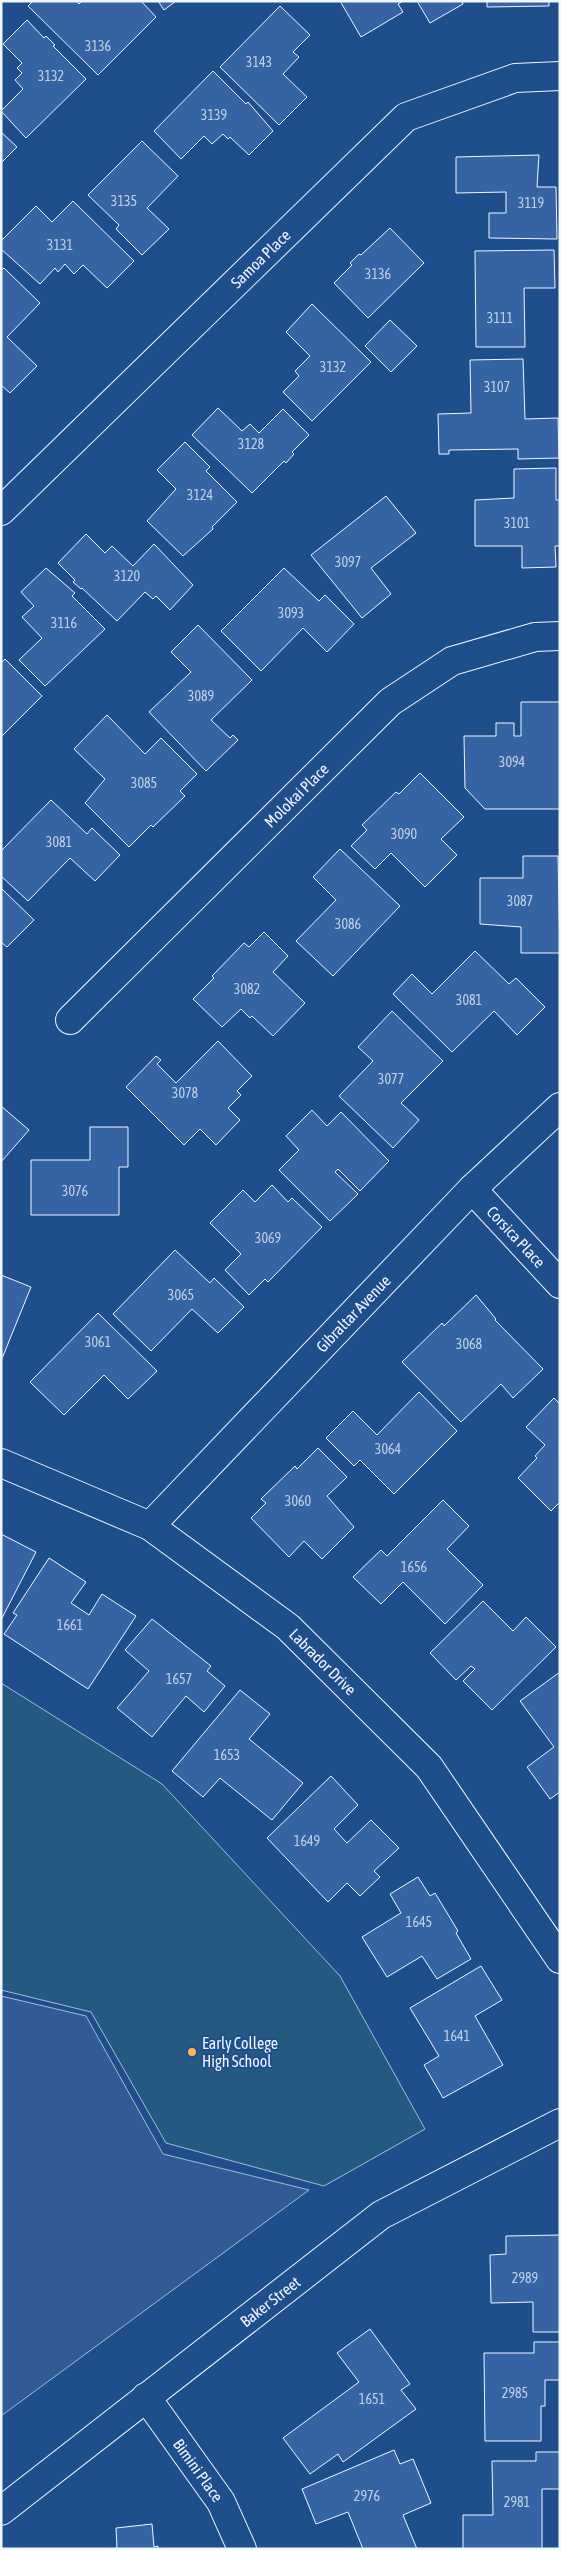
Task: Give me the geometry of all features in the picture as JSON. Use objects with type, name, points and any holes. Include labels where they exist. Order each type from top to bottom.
[{"type":"street","name":"Samoa Place","points":[[1,511],[406,117],[515,78],[560,76]]},
{"type":"street","name":"Molokai Place","points":[[70,1020],[390,702],[452,662],[535,636],[560,636]]},
{"type":"street","name":"Gibraltar Avenue","points":[[150,1526],[472,1189],[560,1106]]},
{"type":"street","name":"Corsica Place","points":[[472,1189],[560,1284]]},
{"type":"street","name":"Labrador Drive","points":[[1,1463],[150,1526],[288,1627],[429,1767],[560,1959]]},
{"type":"street","name":"Baker Street","points":[[1,2511],[382,2215],[560,2123]]},
{"type":"street","name":"Bimini Place","points":[[146,2397],[222,2502],[242,2549]]},
{"type":"shaded area","name":"Early College High School","points":[[1,1683],[162,1784],[340,1976],[425,2129],[324,2186],[166,2143],[91,2012],[1,1990]]},
{"type":"shaded area","points":[[1,1996],[86,2016],[163,2154],[309,2190],[1,2416]]},
{"type":"building","points":[[33,1],[76,1],[79,4],[82,1],[141,1],[156,17],[98,75],[28,6]]},
{"type":"building","points":[[158,1],[176,1],[164,10]]},
{"type":"building","points":[[340,1],[403,1],[398,4],[403,12],[361,37]]},
{"type":"building","points":[[417,1],[462,1],[463,4],[430,23]]},
{"type":"building","points":[[487,1],[549,1],[549,6],[487,7]]},
{"type":"building","points":[[280,6],[310,35],[293,52],[299,57],[283,74],[307,97],[279,125],[220,67]]},
{"type":"building","points":[[27,20],[44,38],[46,36],[55,45],[53,46],[86,79],[26,138],[1,111],[23,89],[15,80],[22,73],[17,68],[22,63],[3,44]]},
{"type":"building","points":[[213,71],[246,104],[248,102],[273,131],[249,155],[230,137],[228,139],[223,134],[212,144],[204,136],[181,159],[154,131]]},
{"type":"building","points":[[1,132],[17,147],[1,163]]},
{"type":"building","points":[[142,141],[178,176],[147,208],[169,229],[142,255],[116,229],[119,225],[88,195]]},
{"type":"building","points":[[539,155],[537,187],[556,187],[557,239],[489,238],[489,213],[506,213],[506,192],[456,193],[456,157]]},
{"type":"building","points":[[73,201],[134,261],[107,288],[83,265],[74,274],[65,264],[58,272],[55,268],[40,284],[1,249],[1,241],[36,206],[52,222]]},
{"type":"building","points":[[390,228],[424,263],[368,318],[334,283],[352,265],[350,263],[359,254],[361,255]]},
{"type":"building","points":[[554,250],[555,288],[524,288],[525,347],[476,347],[475,251]]},
{"type":"building","points":[[4,268],[40,303],[7,337],[37,366],[10,393],[1,385],[1,271]]},
{"type":"building","points":[[312,304],[371,362],[312,421],[283,392],[299,376],[295,371],[310,356],[286,332]]},
{"type":"building","points":[[390,320],[417,346],[391,372],[365,346]]},
{"type":"building","points":[[523,359],[525,419],[558,418],[559,458],[518,459],[518,449],[449,450],[449,454],[439,454],[438,414],[471,413],[470,360]]},
{"type":"building","points":[[218,408],[242,431],[250,424],[259,433],[283,409],[309,435],[292,452],[294,454],[286,463],[284,461],[252,493],[192,435]]},
{"type":"building","points":[[185,442],[210,467],[206,471],[237,502],[212,527],[213,529],[183,556],[147,521],[176,489],[157,470]]},
{"type":"building","points":[[556,468],[556,500],[560,500],[560,546],[555,546],[556,567],[522,568],[522,546],[475,546],[475,500],[514,498],[514,469]]},
{"type":"building","points":[[386,496],[416,533],[371,568],[391,594],[362,618],[311,555]]},
{"type":"building","points":[[86,534],[105,553],[112,546],[133,566],[154,544],[193,585],[170,610],[156,596],[153,599],[145,592],[117,621],[73,582],[75,580],[58,563]]},
{"type":"building","points":[[46,568],[75,593],[72,596],[105,629],[45,686],[19,660],[42,638],[22,617],[34,606],[21,592]]},
{"type":"building","points":[[284,568],[319,601],[325,595],[354,624],[327,652],[303,628],[261,671],[221,631]]},
{"type":"building","points":[[198,625],[252,680],[211,720],[230,738],[233,735],[238,740],[206,771],[149,712],[191,672],[171,652]]},
{"type":"building","points":[[5,659],[42,696],[1,737],[1,663]]},
{"type":"building","points":[[521,702],[560,702],[560,809],[485,809],[465,788],[464,736],[496,736],[496,723],[514,723],[514,736],[521,736]]},
{"type":"building","points":[[107,715],[145,754],[161,738],[197,774],[180,791],[185,796],[129,847],[85,803],[105,779],[74,749]]},
{"type":"building","points":[[420,773],[464,817],[441,839],[457,855],[425,887],[391,853],[375,869],[351,846],[367,830],[362,825],[396,792],[399,794]]},
{"type":"building","points":[[51,800],[87,834],[92,828],[120,855],[95,881],[70,858],[28,901],[1,876],[1,851]]},
{"type":"building","points":[[340,849],[400,906],[333,976],[296,941],[336,900],[313,877]]},
{"type":"building","points":[[523,856],[558,856],[560,953],[521,953],[521,927],[480,924],[480,878],[523,878]]},
{"type":"building","points":[[1,888],[34,920],[7,947],[1,942]]},
{"type":"building","points":[[264,932],[288,956],[273,972],[305,1003],[273,1036],[252,1016],[250,1018],[241,1009],[222,1027],[193,999],[244,943],[249,947]]},
{"type":"building","points":[[475,951],[509,984],[516,978],[545,1007],[517,1035],[494,1011],[452,1052],[393,994],[412,974],[432,994]]},
{"type":"building","points":[[392,1011],[443,1061],[401,1103],[419,1120],[393,1148],[339,1096],[373,1061],[358,1047]]},
{"type":"building","points":[[218,1041],[252,1076],[237,1091],[241,1095],[228,1108],[240,1120],[216,1145],[200,1129],[184,1145],[126,1087],[156,1056],[161,1060],[157,1064],[176,1083]]},
{"type":"building","points":[[1,1106],[29,1130],[1,1162]]},
{"type":"building","points":[[312,1110],[327,1126],[341,1112],[389,1161],[360,1191],[338,1169],[335,1172],[358,1194],[330,1221],[279,1170],[299,1150],[286,1136]]},
{"type":"building","points":[[90,1127],[128,1127],[128,1167],[119,1167],[119,1215],[31,1215],[31,1160],[90,1160]]},
{"type":"building","points":[[272,1185],[288,1202],[292,1198],[322,1227],[268,1282],[265,1279],[249,1295],[225,1270],[241,1254],[210,1223],[243,1190],[255,1202]]},
{"type":"building","points":[[175,1250],[210,1283],[214,1278],[244,1307],[218,1333],[192,1309],[151,1351],[113,1314]]},
{"type":"building","points":[[1,1275],[31,1287],[1,1361]]},
{"type":"building","points":[[476,1295],[495,1320],[543,1369],[513,1398],[501,1384],[461,1422],[402,1362],[442,1323],[444,1326]]},
{"type":"building","points":[[98,1313],[157,1371],[128,1399],[104,1375],[64,1415],[30,1382]]},
{"type":"building","points":[[419,1392],[457,1431],[394,1494],[360,1460],[354,1466],[326,1438],[353,1411],[377,1435]]},
{"type":"building","points":[[554,1398],[560,1404],[560,1502],[551,1511],[518,1478],[537,1458],[535,1456],[545,1445],[526,1427]]},
{"type":"building","points":[[318,1448],[347,1477],[327,1496],[354,1527],[322,1559],[304,1541],[289,1557],[251,1518],[266,1503],[261,1499],[295,1466],[297,1469]]},
{"type":"building","points":[[443,1500],[469,1526],[447,1549],[483,1585],[445,1624],[403,1582],[381,1604],[353,1577],[381,1550],[387,1556]]},
{"type":"building","points":[[1,1534],[36,1552],[1,1620]]},
{"type":"building","points":[[49,1558],[86,1582],[71,1603],[89,1615],[102,1594],[136,1616],[88,1689],[4,1634],[17,1615],[13,1613]]},
{"type":"building","points":[[483,1601],[513,1631],[526,1617],[556,1647],[492,1710],[463,1681],[475,1669],[471,1666],[456,1680],[430,1653]]},
{"type":"building","points":[[152,1619],[211,1666],[207,1671],[225,1686],[204,1712],[186,1696],[152,1737],[117,1708],[149,1671],[125,1650]]},
{"type":"building","points":[[560,1672],[560,1792],[550,1799],[527,1767],[554,1747],[520,1701]]},
{"type":"building","points":[[240,1690],[270,1714],[249,1739],[303,1783],[272,1820],[220,1778],[203,1797],[172,1771]]},
{"type":"building","points":[[331,1776],[358,1805],[334,1829],[347,1843],[371,1820],[399,1848],[374,1871],[380,1877],[360,1896],[347,1883],[328,1902],[267,1838]]},
{"type":"building","points":[[418,1877],[430,1896],[435,1893],[458,1931],[456,1933],[471,1959],[437,1979],[422,1956],[387,1977],[362,1937],[401,1913],[390,1894]]},
{"type":"building","points":[[481,1966],[502,2000],[475,2016],[503,2065],[443,2098],[424,2065],[439,2056],[410,2008]]},
{"type":"building","points":[[560,2235],[560,2332],[533,2332],[533,2302],[491,2303],[490,2255],[506,2254],[506,2236]]},
{"type":"building","points":[[370,2329],[410,2384],[401,2390],[416,2409],[343,2462],[338,2454],[310,2474],[283,2438],[359,2382],[337,2353]]},
{"type":"building","points":[[534,2342],[560,2342],[560,2380],[545,2380],[545,2406],[541,2406],[541,2441],[485,2441],[484,2353],[534,2353]]},
{"type":"building","points":[[394,2450],[400,2464],[413,2459],[431,2503],[403,2515],[417,2549],[363,2549],[348,2512],[316,2524],[302,2489]]},
{"type":"building","points":[[536,2452],[560,2452],[560,2489],[542,2489],[542,2549],[463,2549],[463,2515],[493,2515],[492,2461],[536,2461]]},
{"type":"building","points":[[152,2524],[154,2547],[158,2546],[158,2549],[113,2549],[117,2548],[116,2528]]},
{"type":"place","name":"Early College High School","points":[[192,2052]]}]
